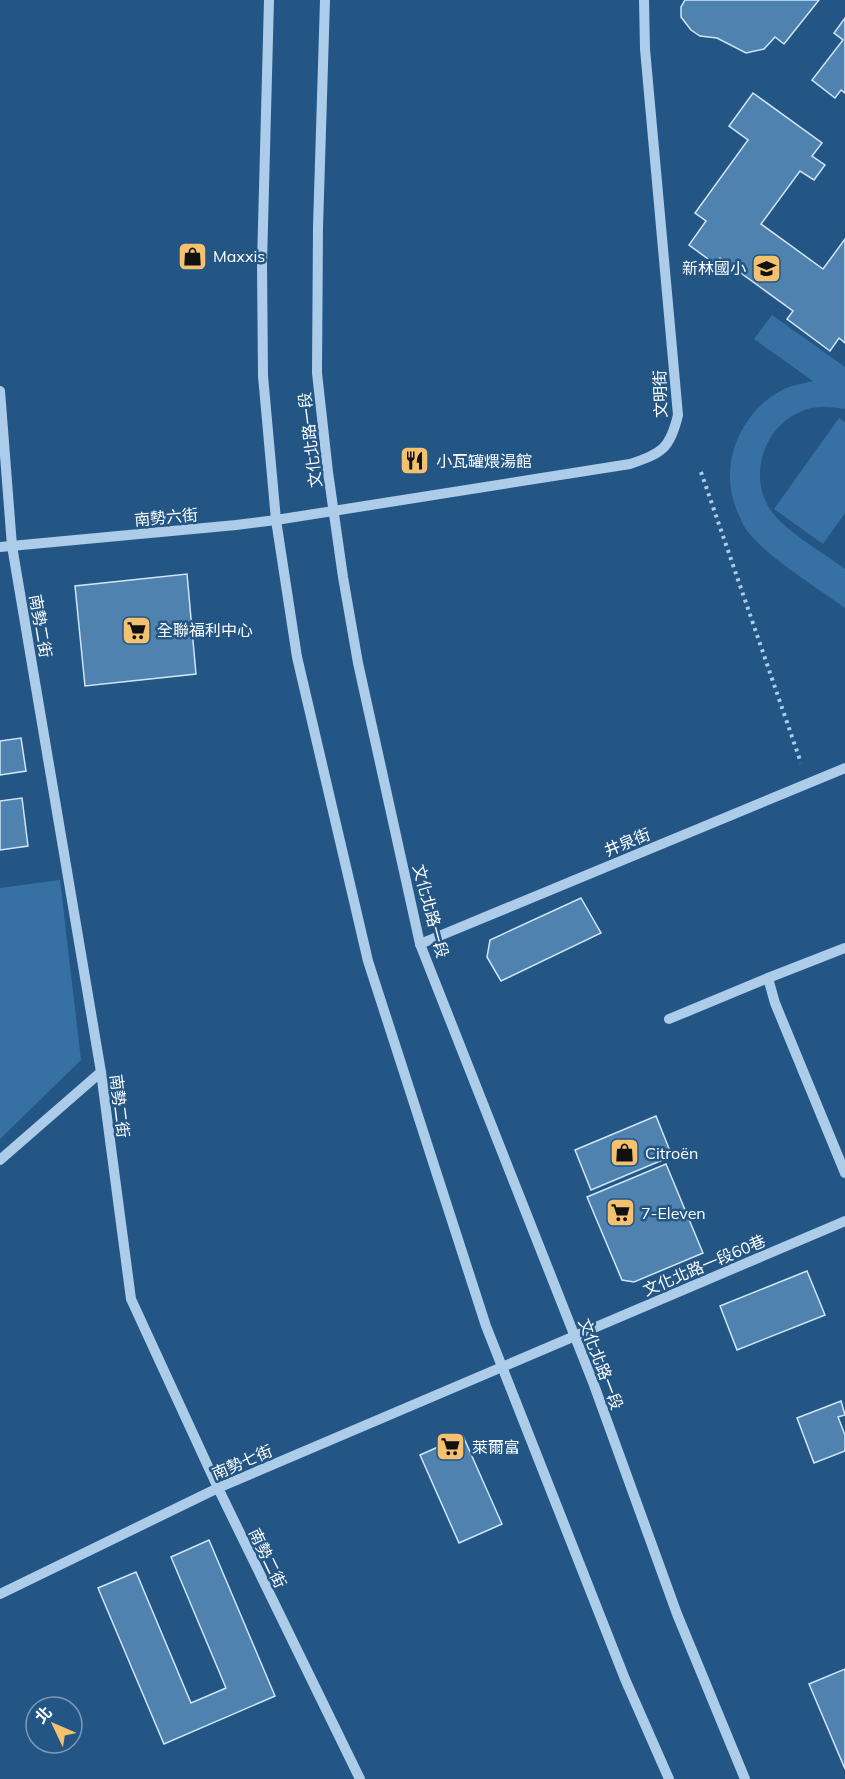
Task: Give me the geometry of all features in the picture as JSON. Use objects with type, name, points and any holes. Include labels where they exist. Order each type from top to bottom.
[{"type":"street","points":[[269,0],[262,263],[263,376],[276,520],[297,657],[368,961],[486,1326],[625,1679],[669,1779]]},
{"type":"street","name":"文化北路一段","points":[[325,0],[318,227],[318,373],[343,577],[358,663],[420,944],[575,1336],[677,1614],[745,1779]]},
{"type":"street","name":"文明街","points":[[334,511],[630,464],[655,455],[673,437],[678,415],[645,49],[644,0]]},
{"type":"street","name":"南勢二街","points":[[0,391],[12,546],[101,1072],[131,1299],[218,1488],[360,1779]]},
{"type":"street","name":"南勢六街","points":[[0,547],[236,525],[334,511]]},
{"type":"street","name":"井泉街","points":[[420,944],[845,768]]},
{"type":"street","points":[[669,1019],[845,948]]},
{"type":"street","points":[[768,978],[775,1003],[845,1173]]},
{"type":"street","points":[[0,1160],[101,1072]]},
{"type":"street","name":"文化北路一段60巷","points":[[501,1367],[845,1221]]},
{"type":"street","name":"南勢七街","points":[[0,1594],[218,1488],[501,1367]]},
{"type":"path","points":[[701,472],[801,762]]},
{"type":"shaded area","points":[[772,315],[845,367],[845,409],[816,407],[787,419],[777,429],[763,454],[760,482],[763,496],[776,517],[794,533],[845,569],[845,608],[792,571],[754,539],[743,524],[732,494],[730,476],[736,442],[754,412],[782,390],[813,381],[754,339]]},
{"type":"shaded area","points":[[839,418],[845,422],[845,513],[823,544],[774,509]]},
{"type":"shaded area","points":[[60,880],[81,1060],[0,1139],[0,888]]},
{"type":"building","points":[[685,0],[819,0],[784,44],[775,37],[764,49],[746,53],[717,38],[700,36],[691,30],[681,17],[681,7]]},
{"type":"building","points":[[845,18],[845,93],[841,90],[835,98],[812,80],[843,40],[834,33]]},
{"type":"building","points":[[753,93],[822,143],[812,156],[825,165],[814,180],[800,171],[761,224],[823,269],[845,239],[845,343],[839,338],[830,351],[787,319],[793,311],[720,258],[715,264],[689,245],[706,221],[695,213],[748,140],[729,126]]},
{"type":"building","name":"全聯福利中心","points":[[187,574],[196,674],[85,686],[75,586]]},
{"type":"building","points":[[21,738],[26,771],[0,775],[0,741]]},
{"type":"building","points":[[22,798],[28,846],[0,850],[0,801]]},
{"type":"building","points":[[581,898],[601,933],[501,981],[487,957],[490,940]]},
{"type":"building","name":"Citroën","points":[[656,1116],[672,1156],[591,1190],[575,1150]]},
{"type":"building","points":[[666,1164],[703,1253],[634,1282],[622,1280],[587,1197]]},
{"type":"building","points":[[807,1271],[825,1315],[737,1350],[720,1306]]},
{"type":"building","points":[[841,1401],[845,1415],[838,1417],[845,1435],[845,1451],[814,1463],[797,1418]]},
{"type":"building","points":[[463,1436],[502,1524],[459,1543],[420,1455]]},
{"type":"building","points":[[209,1540],[275,1696],[164,1744],[98,1588],[136,1572],[191,1703],[226,1688],[171,1557]]},
{"type":"building","points":[[845,1669],[845,1769],[809,1684]]},
{"type":"place","name":"Maxxis","points":[[192,256]]},
{"type":"place","name":"新林國小","points":[[767,268]]},
{"type":"place","name":"小瓦罐煨湯館","points":[[415,461]]},
{"type":"place","name":"全聯福利中心","points":[[136,630]]},
{"type":"place","name":"Citroën","points":[[624,1153]]},
{"type":"place","name":"7-Eleven","points":[[620,1213]]},
{"type":"place","name":"萊爾富","points":[[451,1447]]}]
